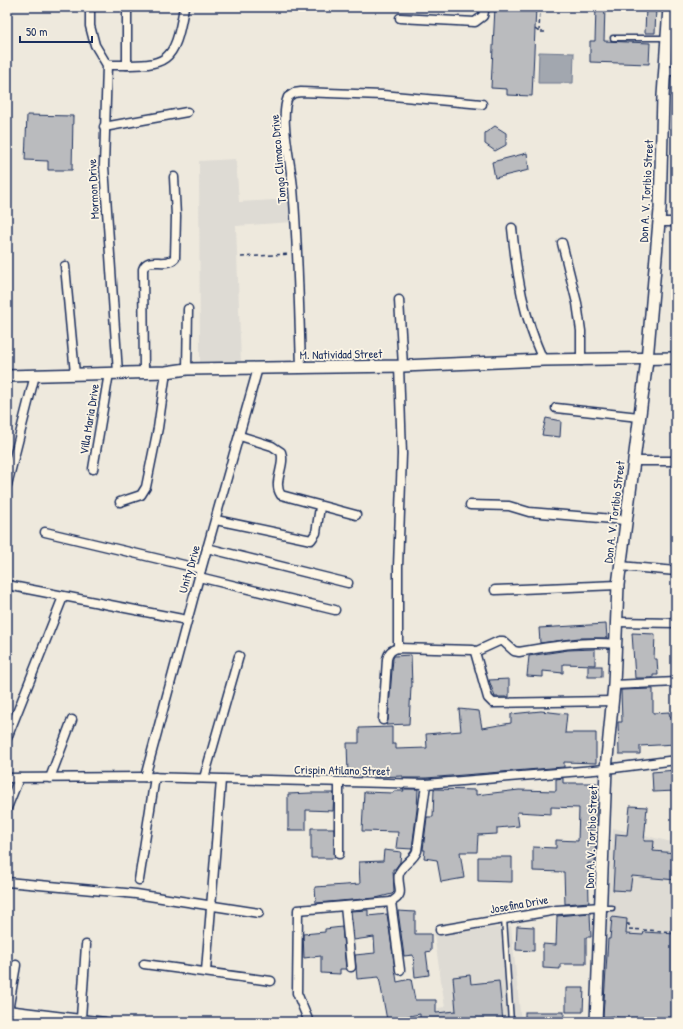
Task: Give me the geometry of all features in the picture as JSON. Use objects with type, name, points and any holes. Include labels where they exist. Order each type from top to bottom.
[{"type":"street","points":[[90,7],[90,26],[94,45],[107,65],[152,64],[167,58],[177,42],[184,7]]},
{"type":"street","points":[[127,7],[127,65]]},
{"type":"street","points":[[400,18],[475,22],[483,16],[485,7]]},
{"type":"street","name":"Don A. V. Toribio Street","points":[[596,1022],[607,908],[606,769],[613,701],[618,585],[625,520],[647,360],[659,222],[663,96],[671,71],[669,7]]},
{"type":"street","name":"Mormon Drive","points":[[107,65],[104,166],[113,373]]},
{"type":"street","name":"Tongo Climaco Drive","points":[[301,367],[298,254],[293,185],[285,119],[286,101],[291,94],[301,92],[375,95],[482,104]]},
{"type":"street","points":[[104,127],[187,112]]},
{"type":"street","points":[[144,372],[143,270],[146,263],[169,262],[175,258],[176,224],[174,177]]},
{"type":"street","points":[[659,222],[676,222]]},
{"type":"street","points":[[512,228],[522,302],[529,326],[543,360]]},
{"type":"street","points":[[562,243],[577,303],[581,331],[581,361]]},
{"type":"street","points":[[65,266],[75,374]]},
{"type":"street","points":[[398,648],[398,566],[402,454],[400,300]]},
{"type":"street","points":[[187,369],[188,308]]},
{"type":"street","name":"M. Natividad Street","points":[[7,376],[166,372],[187,369],[401,366],[543,360],[581,361],[676,358]]},
{"type":"street","name":"Unity Drive","points":[[145,777],[187,620],[258,368]]},
{"type":"street","points":[[120,502],[141,495],[146,487],[158,428],[166,372]]},
{"type":"street","name":"Villa Maria Drive","points":[[93,469],[113,373]]},
{"type":"street","points":[[7,486],[35,375]]},
{"type":"street","points":[[556,408],[639,417]]},
{"type":"street","points":[[240,436],[272,446],[281,452],[283,458],[278,488],[281,495],[356,516]]},
{"type":"street","points":[[633,461],[676,461]]},
{"type":"street","points":[[470,505],[509,506],[529,512],[625,520]]},
{"type":"street","points":[[216,520],[311,540],[316,533],[320,507]]},
{"type":"street","points":[[46,532],[335,610]]},
{"type":"street","points":[[207,548],[348,583]]},
{"type":"street","points":[[620,566],[676,570]]},
{"type":"street","points":[[7,585],[187,620]]},
{"type":"street","points":[[495,590],[618,585]]},
{"type":"street","points":[[7,738],[63,596]]},
{"type":"street","points":[[617,622],[676,623]]},
{"type":"street","points":[[383,720],[387,659],[388,654],[393,649],[465,649],[475,652],[503,641],[514,651],[519,652],[562,645],[594,643],[616,644]]},
{"type":"street","points":[[475,652],[488,698],[493,703],[613,701]]},
{"type":"street","points":[[204,778],[239,656]]},
{"type":"street","points":[[614,685],[676,682]]},
{"type":"street","points":[[50,778],[72,720]]},
{"type":"street","name":"Crispin Atilano Street","points":[[7,778],[155,777],[204,778],[221,780],[426,784],[606,769],[676,760]]},
{"type":"street","points":[[139,880],[155,777]]},
{"type":"street","points":[[7,808],[19,778]]},
{"type":"street","points":[[206,971],[221,780]]},
{"type":"street","points":[[339,782],[339,854]]},
{"type":"street","points":[[309,1022],[297,993],[298,910],[391,902],[396,900],[400,894],[399,875],[402,868],[414,857],[417,851],[426,784]]},
{"type":"street","points":[[7,882],[136,894],[259,913]]},
{"type":"street","points":[[391,902],[400,970]]},
{"type":"street","points":[[345,906],[351,967]]},
{"type":"street","name":"Josefina Drive","points":[[440,930],[557,910],[607,908]]},
{"type":"street","points":[[81,1018],[86,945]]},
{"type":"street","points":[[144,964],[206,971],[271,981]]},
{"type":"street","points":[[16,965],[8,1010],[105,1022]]},
{"type":"lane","points":[[613,38],[670,35]]},
{"type":"lane","points":[[504,919],[511,1022]]},
{"type":"path","points":[[539,32],[540,7]]},
{"type":"path","points":[[535,29],[539,32],[547,32]]},
{"type":"path","points":[[241,256],[298,254]]},
{"type":"path","points":[[627,924],[629,924],[629,929],[676,932]]},
{"type":"shaded area","points":[[539,52],[574,53],[573,83],[538,83]]},
{"type":"shaded area","points":[[236,159],[239,202],[291,199],[292,222],[236,226],[241,363],[200,364],[199,161]]},
{"type":"shaded area","points":[[613,828],[676,843],[676,1022],[598,1022]]},
{"type":"shaded area","points":[[511,926],[521,1022],[438,1022],[438,1008],[445,1007],[434,934]]},
{"type":"building","points":[[495,7],[536,7],[532,96],[507,95],[507,89],[491,88]]},
{"type":"building","points":[[596,7],[605,7],[604,41],[650,43],[649,64],[590,62],[590,41],[595,41]]},
{"type":"building","points":[[646,7],[656,7],[655,33],[645,33]]},
{"type":"building","points":[[27,115],[73,116],[72,170],[48,170],[48,161],[25,160]]},
{"type":"building","points":[[495,126],[506,133],[506,145],[495,151],[485,144],[485,133]]},
{"type":"building","points":[[527,153],[529,170],[495,178],[492,162]]},
{"type":"building","points":[[546,418],[561,421],[560,437],[542,435]]},
{"type":"building","points":[[606,624],[607,638],[579,638],[540,643],[539,628]]},
{"type":"building","points":[[632,633],[655,634],[654,659],[657,659],[658,675],[653,675],[653,678],[635,678]]},
{"type":"building","points":[[595,649],[595,665],[563,664],[563,673],[543,671],[543,677],[527,676],[529,656],[568,650]]},
{"type":"building","points":[[411,655],[412,687],[409,724],[386,725],[388,720],[393,658],[394,656]]},
{"type":"building","points":[[588,666],[602,666],[602,677],[588,677]]},
{"type":"building","points":[[509,679],[509,697],[495,697],[489,680]]},
{"type":"building","points":[[653,689],[653,713],[669,712],[670,717],[676,716],[676,744],[640,746],[640,754],[619,754],[618,722],[622,722],[621,690]]},
{"type":"building","points":[[459,709],[479,711],[482,728],[511,723],[511,714],[541,711],[567,714],[565,733],[596,733],[596,763],[564,762],[564,767],[426,778],[403,778],[403,776],[375,777],[375,774],[348,775],[347,743],[359,743],[359,728],[392,727],[392,744],[396,744],[396,749],[427,748],[426,734],[461,731]]},
{"type":"building","points":[[676,770],[676,791],[653,792],[652,772]]},
{"type":"building","points":[[563,778],[563,783],[597,783],[595,863],[588,863],[589,902],[565,904],[564,872],[533,871],[533,847],[556,848],[556,840],[578,841],[579,808],[551,807],[551,814],[517,812],[519,826],[497,828],[497,834],[478,835],[477,852],[460,852],[464,878],[441,882],[437,860],[424,858],[425,850],[423,850],[427,817],[433,817],[434,789],[476,790],[476,795],[519,790],[556,791],[556,779]]},
{"type":"building","points":[[403,789],[418,789],[412,849],[396,848],[398,832],[362,831],[364,792],[393,793],[394,791],[404,791]]},
{"type":"building","points":[[334,793],[333,811],[306,810],[306,830],[288,830],[288,794]]},
{"type":"building","points":[[630,806],[647,807],[644,841],[654,841],[653,851],[676,853],[676,880],[632,876],[630,891],[613,890],[616,834],[627,835]]},
{"type":"building","points":[[311,828],[334,828],[335,858],[311,858]]},
{"type":"building","points":[[384,850],[401,852],[400,862],[395,869],[393,869],[394,892],[392,894],[376,898],[316,903],[315,887],[360,884],[359,862],[383,861]]},
{"type":"building","points":[[478,857],[512,857],[512,882],[478,881]]},
{"type":"building","points":[[368,910],[368,916],[387,914],[397,982],[411,979],[415,1000],[436,1000],[436,1013],[456,1011],[453,977],[470,975],[471,984],[499,981],[503,1022],[420,1021],[420,1014],[387,1020],[379,977],[357,979],[355,955],[375,953],[374,937],[354,940],[351,911]]},
{"type":"building","points":[[398,911],[415,912],[415,934],[431,934],[431,951],[426,952],[429,975],[415,977],[413,955],[404,956]]},
{"type":"building","points":[[590,913],[591,937],[586,937],[586,964],[560,964],[560,969],[543,968],[543,944],[556,945],[557,916]]},
{"type":"building","points":[[612,917],[627,919],[626,934],[643,935],[644,932],[676,934],[676,1022],[628,1022],[614,1016],[603,1017],[608,939],[610,939]]},
{"type":"building","points":[[517,926],[534,927],[534,951],[516,950]]},
{"type":"building","points":[[342,927],[346,969],[340,969],[340,974],[321,973],[321,956],[304,958],[303,934],[325,932],[325,929]]},
{"type":"building","points":[[566,988],[584,988],[583,1012],[566,1012]]},
{"type":"building","points":[[525,1012],[564,1012],[564,1022],[525,1022]]}]
